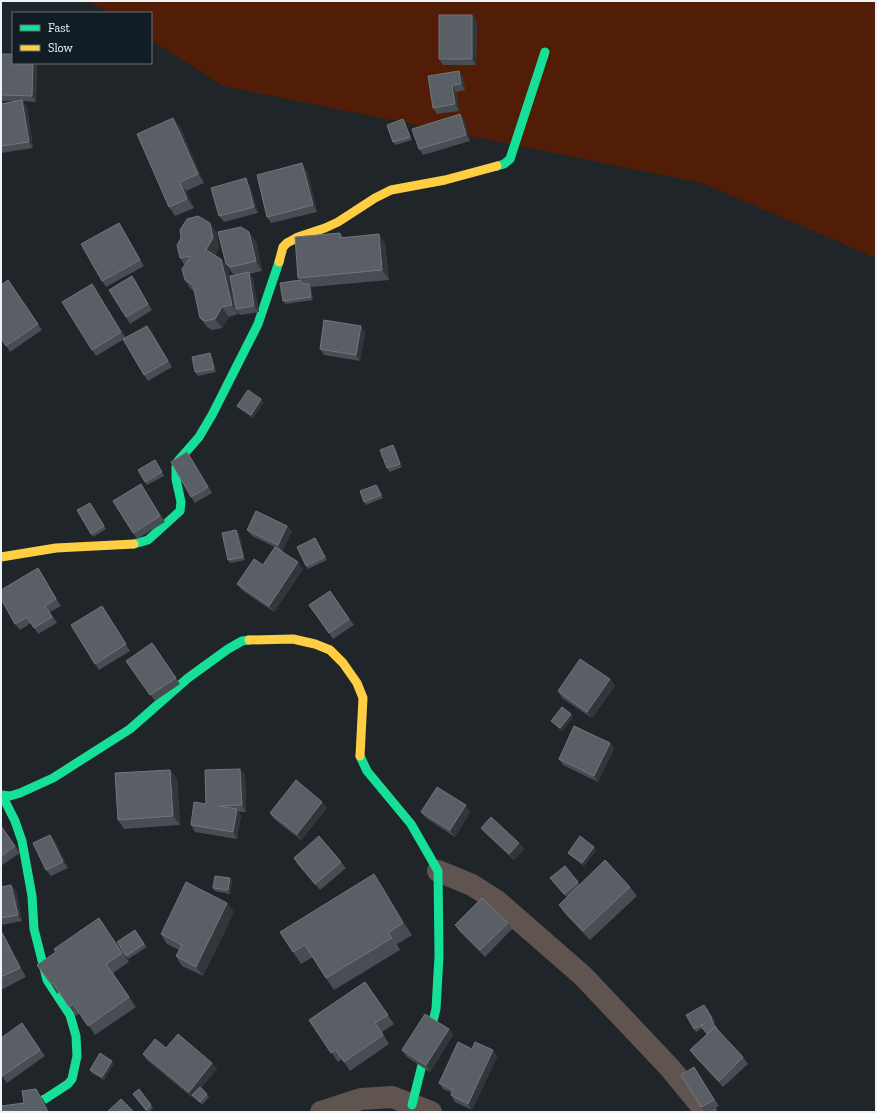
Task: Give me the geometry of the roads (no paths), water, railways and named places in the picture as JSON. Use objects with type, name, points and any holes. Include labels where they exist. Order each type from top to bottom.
[{"type":"street","points":[[1,557],[56,548],[130,545],[140,543],[148,540],[177,516],[181,507],[175,473],[178,461],[199,436],[212,415],[258,324],[271,287],[281,251],[286,244],[299,237],[323,229],[344,219],[382,194],[392,190],[401,187],[437,182],[509,162],[545,52]]},
{"type":"street","points":[[1,795],[10,796],[20,793],[53,778],[130,729],[188,678],[242,641],[293,639],[315,644],[330,650],[343,663],[357,683],[363,698],[360,757],[367,771],[411,824],[438,871],[439,956],[436,1009],[424,1060],[421,1108],[392,1097],[361,1099],[321,1112]]},
{"type":"street","points":[[1,795],[15,821],[22,841],[32,896],[34,929],[47,980],[70,1015],[76,1036],[77,1056],[72,1079],[68,1084],[45,1098],[12,1112]]},
{"type":"street","points":[[438,871],[472,885],[497,900],[583,976],[670,1068],[706,1112]]}]
